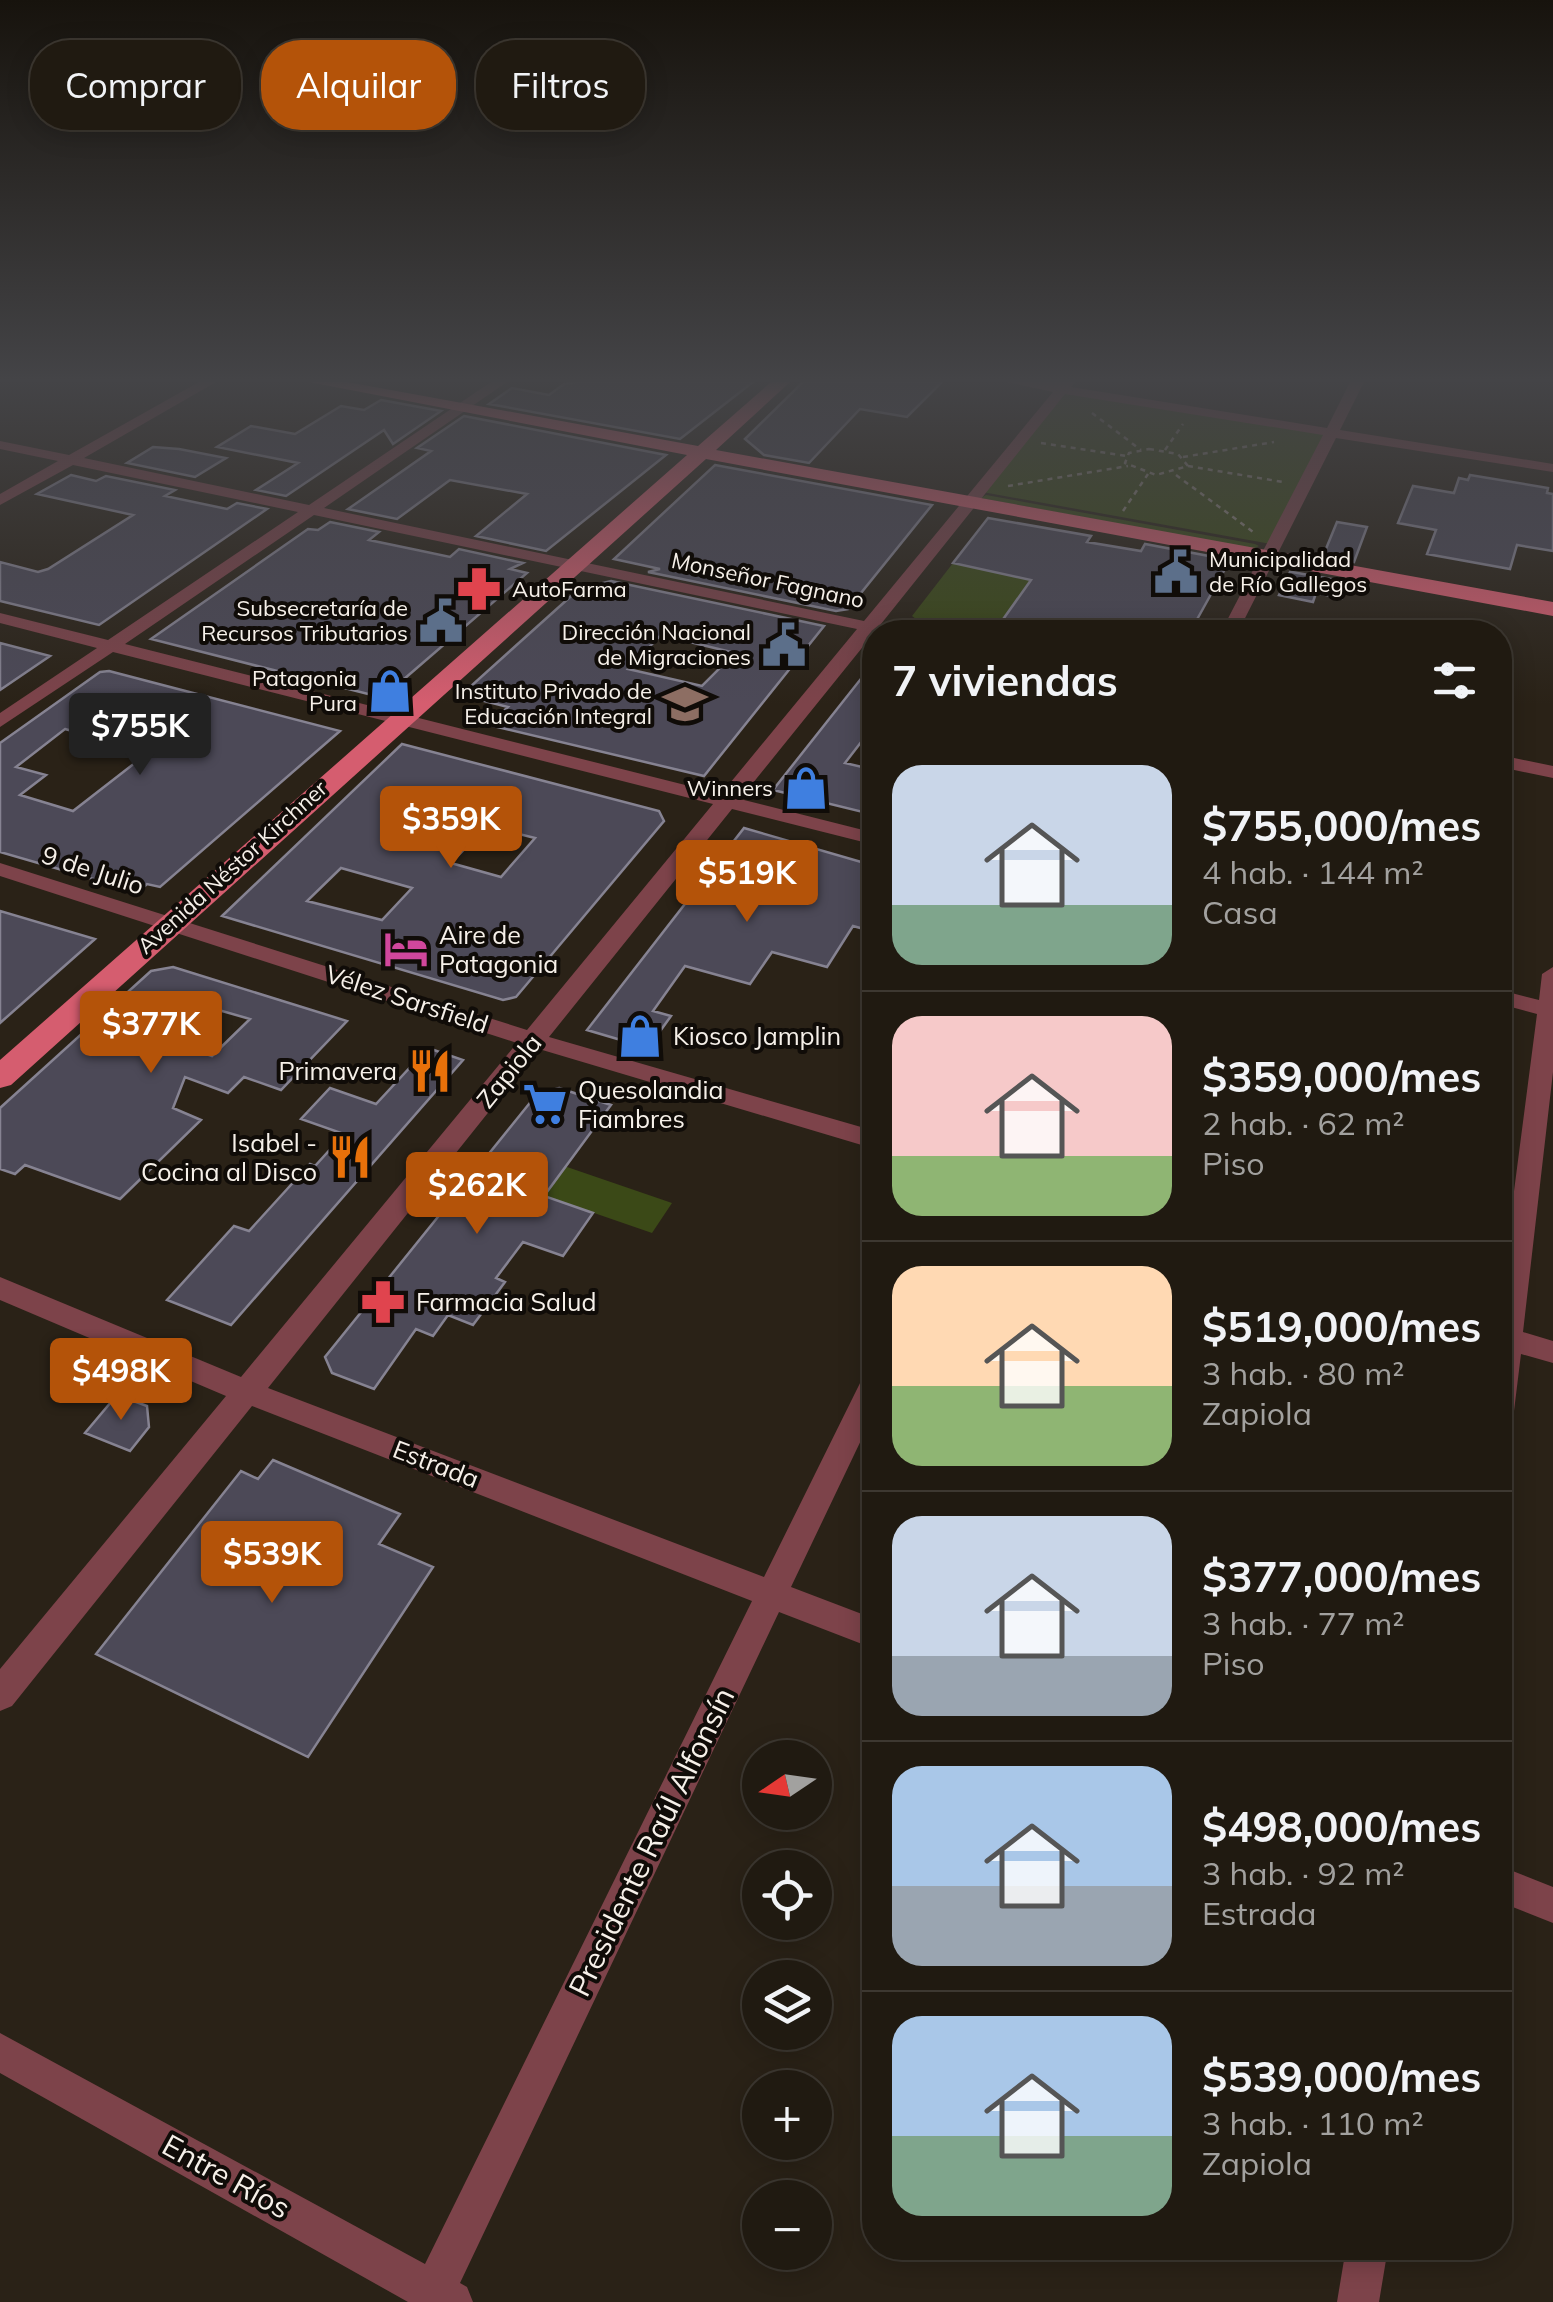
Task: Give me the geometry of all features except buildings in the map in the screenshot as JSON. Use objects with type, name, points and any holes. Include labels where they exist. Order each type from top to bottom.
[{"type":"main road","name":"Avenida Néstor Kirchner","points":[[0,1077],[660,489]]},
{"type":"main road","points":[[937,489],[1265,539],[1553,596]]},
{"type":"main road","points":[[1265,539],[1553,609]]},
{"type":"street","name":"Monseñor Fagnano","points":[[213,489],[862,626]]},
{"type":"street","points":[[0,721],[342,489]]},
{"type":"street","name":"Zapiola","points":[[874,620],[978,489]]},
{"type":"street","points":[[1234,620],[1265,539],[1296,489]]},
{"type":"street","points":[[0,618],[862,836]]},
{"type":"street","name":"Zapiola","points":[[0,1695],[862,634]]},
{"type":"street","points":[[1512,763],[1553,772]]},
{"type":"street","name":"9 de Julio","points":[[0,869],[170,923]]},
{"type":"street","name":"Vélez Sarsfield","points":[[170,923],[534,1040],[862,1136]]},
{"type":"street","points":[[1512,1287],[1553,974]]},
{"type":"street","points":[[1512,1000],[1551,1010]]},
{"type":"street","name":"Estrada","points":[[0,1288],[247,1392],[862,1629]]},
{"type":"street","points":[[1512,1339],[1553,1352]]},
{"type":"street","name":"Presidente Raúl Alfonsín","points":[[439,2298],[862,1408]]},
{"type":"street","points":[[1512,1889],[1553,1905]]},
{"type":"street","name":"Entre Ríos","points":[[0,2052],[439,2298]]},
{"type":"street","points":[[1358,2302],[1365,2260]]},
{"type":"path","points":[[1005,489],[1014,491]]},
{"type":"path","points":[[1124,511],[1138,489]]},
{"type":"path","points":[[1196,489],[1265,539]]},
{"type":"path","points":[[1279,496],[1282,489]]},
{"type":"path","points":[[1239,532],[1265,539]]},
{"type":"green space","points":[[978,489],[1301,489],[1271,544]]},
{"type":"green space","points":[[986,495],[1259,546],[1253,549],[981,498]]},
{"type":"green space","points":[[953,563],[1031,579],[1002,620],[918,620],[912,616]]},
{"type":"green space","points":[[497,1143],[672,1203],[652,1233],[475,1172]]},
{"type":"place","name":"Municipalidad de Río Gallegos","points":[[1176,572]]},
{"type":"place","name":"AutoFarma","points":[[479,589]]},
{"type":"place","name":"Subsecretaría de Recursos Tributarios","points":[[441,621]]},
{"type":"place","name":"Dirección Nacional de Migraciones","points":[[784,645]]},
{"type":"place","name":"Patagonia Pura","points":[[390,691]]},
{"type":"place","name":"Instituto Privado de Educación Integral","points":[[685,704]]},
{"type":"place","name":"Winners","points":[[806,788]]},
{"type":"place","name":"Aire de Patagonia","points":[[406,949]]},
{"type":"place","name":"Kiosco Jamplin","points":[[640,1036]]},
{"type":"place","name":"Primavera","points":[[430,1071]]},
{"type":"place","name":"Quesolandia Fiambres","points":[[545,1104]]},
{"type":"place","name":"Isabel - Cocina al Disco","points":[[350,1157]]},
{"type":"place","name":"Farmacia Salud","points":[[383,1302]]}]
